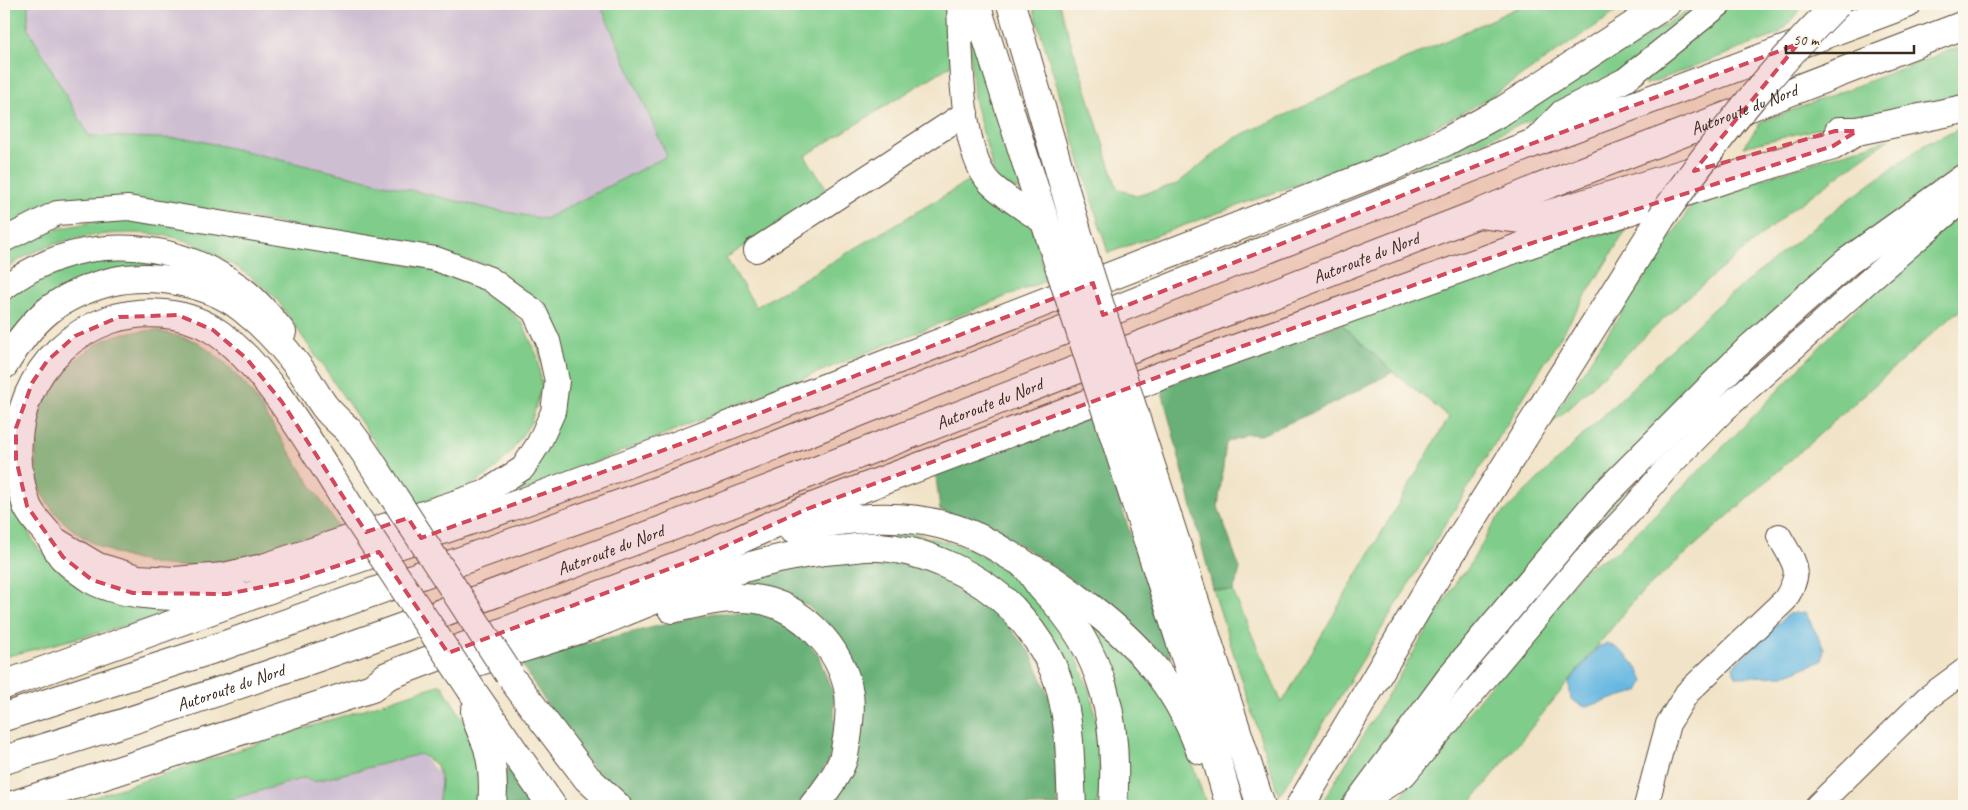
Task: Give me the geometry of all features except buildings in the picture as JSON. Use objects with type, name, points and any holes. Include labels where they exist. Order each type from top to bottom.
[{"type":"main road","points":[[4,685],[292,581],[510,507],[667,448],[1393,166],[1447,141],[1502,111],[1666,4]]},
{"type":"main road","points":[[1300,806],[1434,581],[1661,218],[1738,112],[1782,61],[1837,4]]},
{"type":"main road","points":[[4,717],[214,649],[704,474],[1531,144],[1907,4]]},
{"type":"main road","points":[[1012,6],[1086,262],[1122,418],[1195,687],[1229,803]]},
{"type":"main road","points":[[980,16],[1060,269],[1122,418],[1261,806]]},
{"type":"main road","name":"Autoroute du Nord","points":[[4,760],[88,735],[402,629],[1478,214],[1548,184],[1964,25]]},
{"type":"main road","points":[[1478,214],[1530,220],[1835,131],[1856,131],[1964,109]]},
{"type":"main road","points":[[10,806],[372,688],[387,676],[708,554],[808,509],[1196,363],[1529,244],[1740,174],[1833,146],[1856,131]]},
{"type":"main road","points":[[1357,805],[1454,673],[1599,500],[1749,349],[1847,262],[1964,178]]},
{"type":"main road","points":[[4,366],[23,334],[43,315],[87,288],[124,279],[165,279],[205,288],[242,308],[273,336],[301,370],[325,408],[349,432],[394,497],[512,678],[590,806]]},
{"type":"main road","points":[[292,581],[258,585],[227,594],[173,596],[133,593],[92,580],[63,557],[28,506],[18,476],[16,459],[16,428],[25,398],[47,361],[75,336],[104,322],[134,315],[178,315],[194,320],[213,330],[231,344],[247,359],[282,402],[473,692],[552,806]]},
{"type":"main road","points":[[708,554],[826,522],[885,516],[916,518],[981,538],[1024,565],[1040,571],[1104,618],[1142,651],[1173,696],[1197,741],[1210,778],[1229,803]]},
{"type":"main road","points":[[372,688],[392,691],[604,620],[650,600],[764,562],[824,550],[879,547],[929,557],[961,571],[998,594],[1028,625],[1048,660],[1063,698],[1068,737],[1072,806]]},
{"type":"main road","points":[[1024,565],[1073,624],[1092,655],[1112,719],[1115,752],[1113,806]]},
{"type":"main road","points":[[604,620],[727,598],[755,599],[783,607],[801,617],[821,637],[837,660],[848,692],[850,721],[843,760],[830,787],[813,806]]},
{"type":"main road","points":[[512,678],[586,778],[617,806]]},
{"type":"main road","points":[[473,692],[475,719],[488,747],[494,782],[492,806]]},
{"type":"street","points":[[959,4],[962,89],[973,151],[989,182],[1046,224]]},
{"type":"street","points":[[1531,144],[1562,112],[1626,80],[1720,4]]},
{"type":"street","points":[[756,250],[966,113]]},
{"type":"street","points":[[1357,805],[1404,775],[1585,558],[1629,513],[1666,469],[1725,408],[1964,199]]},
{"type":"street","points":[[4,240],[57,213],[128,208],[436,259],[490,279],[534,311],[548,342],[557,381],[553,412],[539,443],[522,468],[484,493],[263,566],[224,575],[174,580],[138,577],[98,565],[50,536]]},
{"type":"street","points":[[4,288],[31,271],[73,252],[103,247],[140,248],[167,252],[208,267],[244,289],[276,322],[310,364],[331,396],[349,432]]},
{"type":"street","points":[[1646,806],[1668,724],[1687,694],[1785,600],[1797,581],[1795,564],[1779,536]]},
{"type":"street","points":[[1817,806],[1926,699],[1964,671]]},
{"type":"highlighted area","points":[[1798,44],[1694,171],[1835,131],[1857,131],[1833,146],[1529,244],[1187,366],[807,509],[708,554],[448,653],[379,552],[292,581],[227,594],[133,593],[92,580],[63,557],[27,506],[16,459],[16,428],[32,383],[47,361],[75,336],[119,317],[178,315],[213,330],[247,359],[282,402],[366,532],[408,518],[421,538],[686,442],[1093,283],[1103,315],[1531,144]]},
{"type":"shaded area","points":[[4,4],[682,4],[757,159],[496,239],[77,181]]},
{"type":"shaded area","points":[[391,725],[472,806],[94,806]]},
{"type":"green space","points":[[4,4],[28,4],[28,28],[89,136],[192,139],[495,210],[545,219],[667,156],[600,4],[952,4],[953,64],[805,156],[829,192],[726,258],[756,307],[979,175],[1031,221],[1047,280],[519,493],[486,501],[555,419],[525,291],[483,263],[200,208],[135,202],[15,232],[4,218]]},
{"type":"green space","points":[[1032,4],[1059,4],[1117,188],[1136,196],[1177,184],[1231,140],[1525,4],[1628,4],[1481,103],[1386,152],[1108,253]]},
{"type":"green space","points":[[1697,4],[1708,4],[1591,96],[1509,129],[1414,174],[1410,169],[1620,54]]},
{"type":"green space","points":[[1731,4],[1805,4],[1779,34],[1645,85],[1646,73]]},
{"type":"green space","points":[[968,16],[1022,192],[996,180],[974,99]]},
{"type":"green space","points":[[1964,45],[1964,93],[1743,147],[1761,122]]},
{"type":"green space","points":[[1964,127],[1964,162],[1832,260],[1343,806],[1320,806],[1460,576],[1465,573],[1495,521],[1714,308],[1839,207],[1928,142]]},
{"type":"green space","points":[[1889,139],[1794,208],[1683,301],[1544,431],[1694,202]]},
{"type":"green space","points":[[1964,211],[1964,309],[1952,316],[1636,598],[1468,806],[1393,806],[1584,569],[1618,551],[1744,426],[1903,260]]},
{"type":"green space","points":[[133,217],[441,270],[498,299],[523,324],[537,356],[542,387],[531,422],[511,452],[491,473],[460,492],[419,507],[276,298],[249,275],[218,256],[197,245],[176,238],[152,234],[97,235],[69,240],[43,248],[21,259],[4,272],[4,253],[39,233],[92,222]]},
{"type":"green space","points":[[1626,230],[1279,796],[1213,589],[1233,592],[1282,703],[1449,417],[1393,372],[1341,324],[1587,237]]},
{"type":"green space","points":[[129,256],[183,267],[116,270],[4,344],[4,298],[33,279],[81,260]]},
{"type":"green space","points":[[1341,324],[1393,372],[1332,404],[1261,435],[1246,434],[1226,443],[1218,507],[1240,569],[1233,592],[1213,589],[1161,387]]},
{"type":"green space","points":[[156,330],[198,342],[226,364],[249,389],[340,530],[225,561],[188,566],[167,565],[125,557],[105,549],[86,539],[54,511],[40,489],[36,460],[38,422],[50,389],[65,370],[76,360],[104,340],[124,333]]},
{"type":"green space","points":[[1090,412],[1171,657],[1173,677],[1094,596],[1035,554],[978,522],[940,510],[935,469]]},
{"type":"green space","points":[[4,476],[6,476],[15,509],[37,547],[67,575],[175,606],[175,613],[4,657]]},
{"type":"green space","points":[[855,531],[906,531],[968,548],[1016,577],[1047,608],[1071,643],[1091,695],[1101,745],[1098,806],[1082,806],[1076,717],[988,580],[807,542]]},
{"type":"green space","points":[[862,558],[887,560],[930,571],[960,586],[998,613],[1031,654],[1052,703],[1058,806],[827,806],[849,767],[839,638],[808,606],[741,583],[800,567]]},
{"type":"green space","points":[[714,613],[758,613],[796,628],[818,655],[834,697],[835,736],[828,762],[806,796],[794,806],[637,806],[600,776],[584,758],[518,659]]},
{"type":"green space","points":[[1085,614],[1124,642],[1175,716],[1207,806],[1120,806],[1117,709]]},
{"type":"green space","points":[[441,684],[470,731],[487,770],[485,806],[438,806],[441,782],[437,765],[420,754],[313,782],[304,778],[208,806],[66,806]]},
{"type":"green space","points":[[510,766],[536,806],[504,806],[505,772]]},
{"type":"water","points":[[1805,612],[1824,648],[1822,661],[1781,676],[1735,677],[1733,666],[1788,614]]},
{"type":"water","points":[[1607,643],[1630,659],[1639,670],[1644,682],[1639,691],[1585,707],[1571,700],[1569,682],[1597,648]]}]
